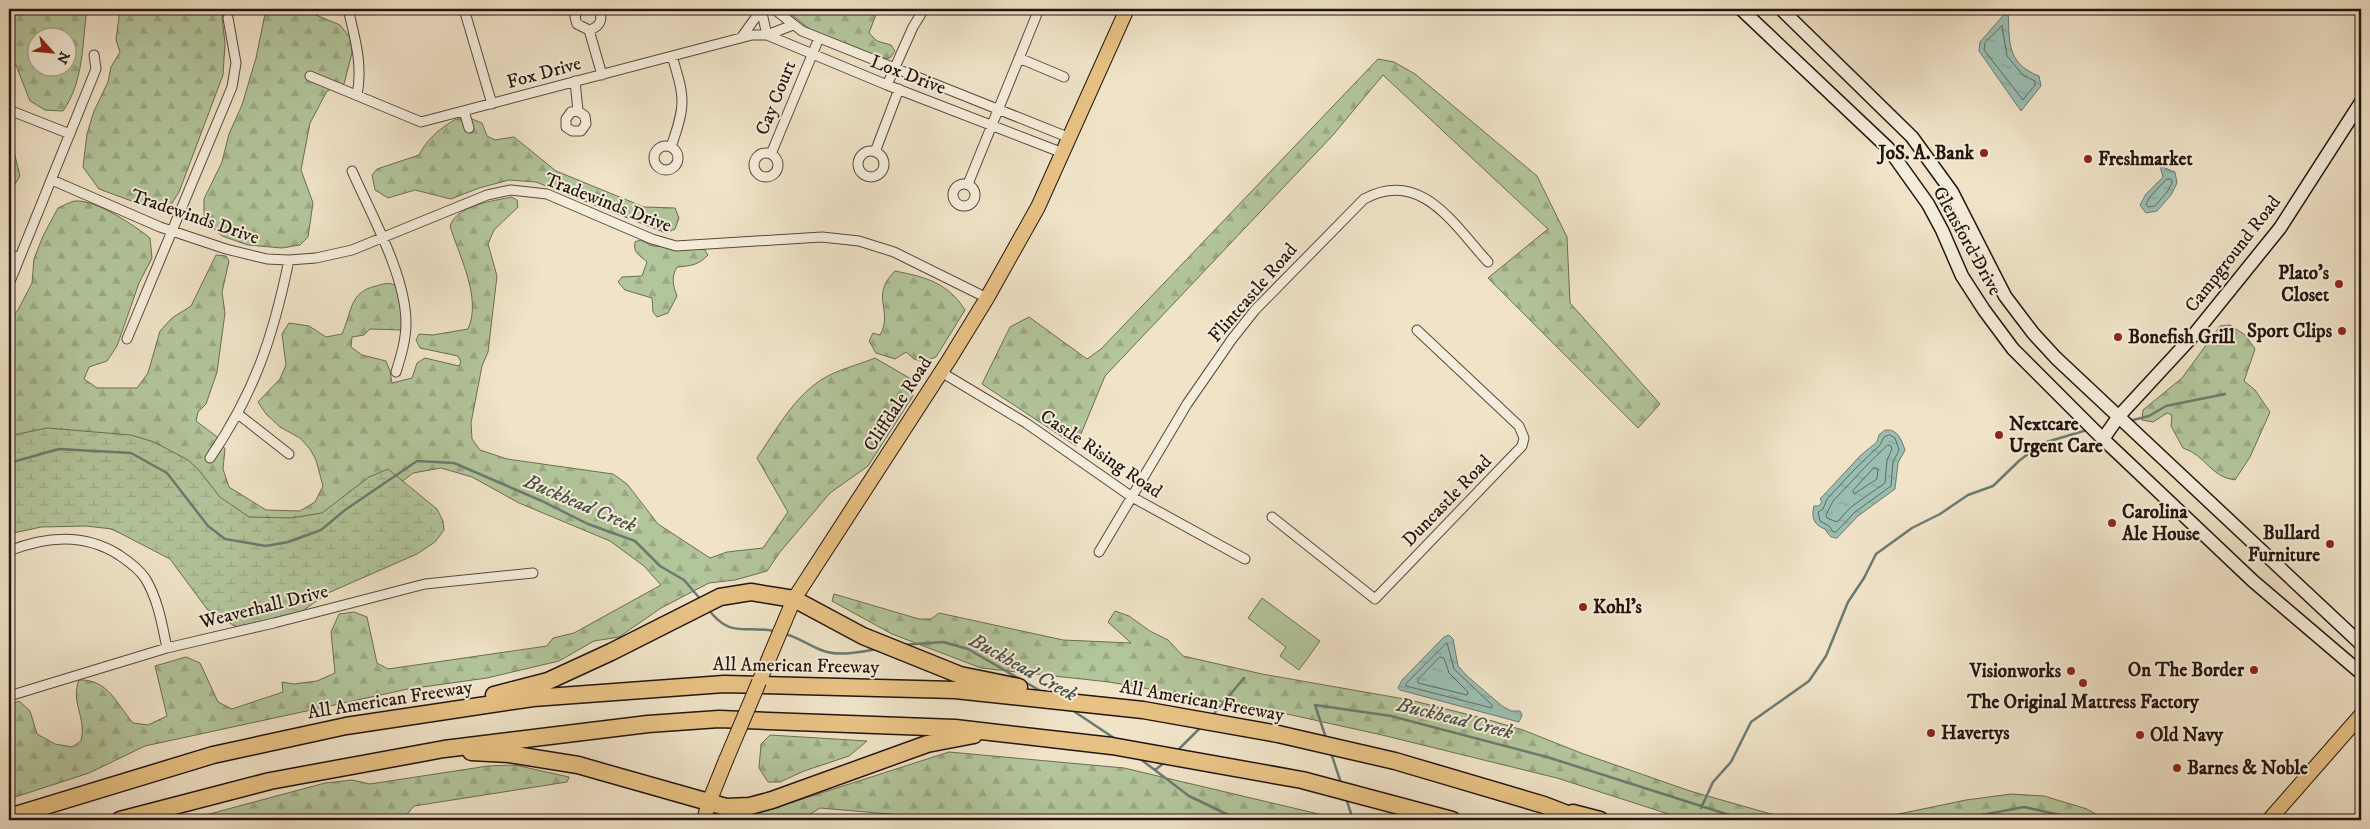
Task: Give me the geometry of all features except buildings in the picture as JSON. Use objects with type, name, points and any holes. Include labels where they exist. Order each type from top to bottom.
[{"type":"highway","points":[[442,710],[555,678],[720,598],[751,592],[794,599],[863,636],[960,675],[1105,704]]},
{"type":"highway","name":"All American Freeway","points":[[9,817],[244,748],[346,726],[442,710],[585,692],[724,684],[913,688],[1105,704],[1185,717],[1332,746],[1448,775],[1544,805],[1584,820]]},
{"type":"highway","points":[[120,820],[270,781],[444,749],[648,724],[719,719],[890,724],[994,731],[1112,746],[1302,780],[1452,820]]},
{"type":"highway","points":[[444,749],[509,754],[578,765],[726,807],[750,806],[764,802],[926,744],[994,731]]},
{"type":"highway","points":[[1544,805],[1600,820]]},
{"type":"main road","name":"Cliffdale Road","points":[[704,820],[709,802],[726,760],[794,599],[987,298],[1038,206],[1128,9]]},
{"type":"main road","name":"Glensford Drive","points":[[1741,9],[1888,148],[1928,204],[1942,230],[1962,276],[2013,349],[2099,435],[2253,581],[2361,673]]},
{"type":"main road","name":"Glensford Drive","points":[[1781,9],[1912,137],[1952,192],[2006,296],[2033,333],[2056,358],[2361,644]]},
{"type":"main road","name":"Campground Road","points":[[2099,435],[2192,338],[2280,228],[2361,102]]},
{"type":"main road","points":[[2269,820],[2361,715]]},
{"type":"street","points":[[348,9],[359,58],[360,82],[357,96]]},
{"type":"street","points":[[464,9],[492,104]]},
{"type":"street","points":[[578,9],[575,17],[577,24],[585,30],[598,26],[600,23],[601,14],[598,9]]},
{"type":"street","points":[[761,9],[767,35]]},
{"type":"street","points":[[741,38],[761,9]]},
{"type":"street","name":"Lox Drive","points":[[774,9],[793,26],[819,38],[1070,138]]},
{"type":"street","points":[[887,85],[924,9]]},
{"type":"street","points":[[968,184],[1038,9]]},
{"type":"street","points":[[127,340],[232,87],[236,63],[228,18]]},
{"type":"street","name":"Fox Drive","points":[[310,76],[421,122],[741,38],[767,35],[793,26]]},
{"type":"street","points":[[589,30],[602,75]]},
{"type":"street","name":"Lox Drive","points":[[767,35],[887,85],[1063,153]]},
{"type":"street","name":"Cay Court","points":[[771,154],[819,38]]},
{"type":"street","points":[[9,284],[96,69],[94,55]]},
{"type":"street","points":[[670,147],[684,106],[681,84],[672,56]]},
{"type":"street","points":[[1018,58],[1064,77]]},
{"type":"street","points":[[575,81],[578,111]]},
{"type":"street","points":[[875,152],[899,89]]},
{"type":"street","points":[[9,110],[70,134]]},
{"type":"street","points":[[464,112],[469,128]]},
{"type":"street","points":[[352,171],[400,283],[406,313],[404,343],[396,372]]},
{"type":"street","name":"Tradewinds Drive","points":[[52,180],[160,227],[172,229],[243,254],[289,260],[334,255],[382,238],[487,195],[511,190],[529,190],[547,194],[652,240],[676,246],[822,237],[859,241],[894,252],[987,298]]},
{"type":"street","name":"Flintcastle Road","points":[[1099,552],[1187,404],[1232,339],[1255,310],[1364,199],[1375,193],[1399,190],[1428,199],[1441,209],[1488,262]]},
{"type":"street","points":[[9,254],[19,258]]},
{"type":"street","points":[[210,458],[238,414],[260,366],[273,329],[289,260]]},
{"type":"street","name":"Duncastle Road","points":[[1272,516],[1375,599],[1522,446],[1524,438],[1519,426],[1417,330]]},
{"type":"street","name":"Castle Rising Road","points":[[941,372],[1026,423],[1132,497],[1245,559]]},
{"type":"street","points":[[238,414],[289,454]]},
{"type":"street","points":[[9,550],[51,538],[92,542],[109,549],[127,560],[144,578],[158,605],[167,648]]},
{"type":"street","name":"Weaverhall Drive","points":[[9,696],[167,648],[426,584],[532,573]]},
{"type":"green space","points":[[9,9],[87,9],[79,75],[78,78],[75,87],[70,99],[63,111],[45,110],[30,101],[16,65],[9,55]]},
{"type":"green space","points":[[120,9],[225,9],[222,17],[225,43],[223,75],[179,192],[167,211],[148,207],[99,189],[83,167],[87,134],[94,111],[108,82],[111,67],[120,52],[116,40]]},
{"type":"green space","points":[[261,9],[308,9],[316,15],[340,25],[351,39],[352,53],[344,84],[327,91],[310,123],[301,170],[313,203],[308,237],[300,245],[282,248],[248,245],[222,236],[204,220],[204,199],[222,162],[229,134],[242,105],[256,58],[265,14]]},
{"type":"green space","points":[[784,9],[878,9],[869,33],[877,41],[891,45],[895,51],[890,58],[878,59],[811,30]]},
{"type":"green space","points":[[1378,59],[1394,62],[1415,74],[1537,176],[1567,237],[1570,303],[1660,404],[1638,428],[1488,278],[1548,229],[1383,75],[1333,135],[1105,376],[1076,446],[982,384],[1010,327],[1029,317],[1087,359],[1101,349]]},
{"type":"green space","points":[[456,119],[472,119],[482,123],[487,136],[495,140],[514,137],[556,171],[644,207],[675,208],[679,218],[675,229],[666,233],[536,182],[509,180],[479,188],[451,199],[415,190],[388,198],[375,190],[372,175],[377,169],[419,155],[434,134]]},
{"type":"green space","points":[[9,131],[20,176],[9,194]]},
{"type":"green space","points":[[512,197],[517,200],[518,207],[494,230],[488,244],[497,276],[488,352],[482,366],[471,423],[472,439],[480,450],[507,459],[613,474],[627,484],[658,524],[710,558],[727,552],[763,548],[788,512],[757,458],[785,416],[811,387],[833,373],[875,358],[911,379],[913,396],[868,466],[830,493],[780,552],[767,571],[735,580],[709,583],[661,608],[619,637],[594,641],[559,661],[487,678],[408,689],[145,746],[89,773],[9,799],[9,705],[19,701],[30,711],[37,734],[55,744],[72,747],[81,741],[82,733],[76,695],[79,680],[97,683],[116,700],[133,723],[148,725],[167,716],[155,666],[186,657],[200,663],[218,702],[232,709],[283,692],[282,682],[294,684],[317,681],[335,673],[331,632],[339,614],[354,612],[367,617],[377,663],[388,669],[547,646],[553,638],[574,633],[661,585],[644,566],[610,541],[519,503],[472,477],[441,468],[413,473],[387,493],[194,564],[9,486],[9,320],[18,310],[32,283],[34,259],[43,236],[58,208],[76,201],[85,202],[105,209],[150,238],[152,258],[139,283],[117,346],[107,361],[89,367],[84,379],[97,388],[137,388],[148,373],[160,331],[172,318],[191,306],[216,255],[226,256],[229,261],[222,292],[225,313],[217,372],[206,404],[198,412],[196,421],[216,436],[225,449],[223,469],[229,487],[266,510],[300,511],[315,502],[323,486],[316,460],[310,449],[300,438],[280,427],[266,414],[258,402],[280,379],[286,365],[282,334],[289,323],[309,326],[326,337],[342,334],[353,304],[361,293],[367,289],[388,283],[392,284],[395,285],[402,308],[401,330],[370,329],[364,335],[352,337],[351,347],[362,355],[386,361],[392,383],[412,378],[417,363],[425,358],[459,366],[461,362],[458,356],[420,348],[416,340],[419,334],[433,335],[468,329],[472,317],[471,291],[468,277],[450,226],[460,213],[476,205]]},
{"type":"green space","points":[[640,240],[653,246],[704,249],[708,255],[694,264],[677,267],[673,282],[677,296],[668,313],[657,317],[653,312],[652,298],[625,290],[618,282],[622,277],[642,276],[647,262],[635,249],[635,242]]},
{"type":"green space","points":[[895,271],[917,276],[944,287],[965,310],[936,357],[924,362],[914,359],[906,352],[895,359],[876,353],[869,341],[873,333],[880,335],[884,326],[884,288],[887,280]]},
{"type":"green space","points":[[2230,325],[2245,335],[2255,349],[2244,381],[2255,390],[2270,412],[2250,457],[2235,480],[2220,475],[2198,456],[2183,448],[2171,426],[2172,415],[2167,413],[2153,422],[2142,420],[2143,410],[2182,378],[2220,326]]},
{"type":"green space","points":[[47,428],[131,435],[154,442],[188,460],[198,469],[220,497],[249,517],[291,518],[322,513],[369,477],[388,469],[437,509],[443,521],[444,530],[435,542],[417,554],[328,593],[287,622],[244,629],[233,625],[207,609],[170,559],[112,529],[86,526],[41,527],[9,534],[9,436]]},
{"type":"green space","points":[[834,594],[919,619],[931,619],[939,613],[1063,640],[1131,643],[1108,622],[1115,611],[1129,616],[1150,631],[1168,640],[1183,656],[1262,674],[1410,700],[1482,718],[1523,730],[1581,753],[1690,791],[1771,814],[1793,817],[1870,820],[1687,820],[1557,778],[1382,735],[1260,708],[1109,682],[981,668],[892,634],[832,601]]},
{"type":"green space","points":[[1262,598],[1320,641],[1299,670],[1280,656],[1286,647],[1248,618]]},
{"type":"green space","points":[[770,735],[867,741],[849,756],[804,771],[780,782],[768,782],[759,768],[761,744]]},
{"type":"green space","points":[[949,752],[1124,768],[1344,820],[958,820],[820,808],[801,820],[737,820]]},
{"type":"green space","points":[[515,765],[569,777],[567,782],[414,806],[402,820],[334,820],[317,815],[288,820],[155,820],[172,815],[202,816],[325,783],[352,780],[370,784],[488,766]]},
{"type":"green space","points":[[2011,794],[2044,796],[2087,809],[2106,820],[1870,820],[1966,800]]},
{"type":"water","points":[[2008,10],[2010,41],[2015,57],[2028,71],[2039,76],[2041,86],[2021,111],[1979,51],[1980,42]]},
{"type":"water","points":[[2160,166],[2175,172],[2177,183],[2171,195],[2157,211],[2146,213],[2140,205],[2146,194],[2163,177]]},
{"type":"water","points":[[1885,430],[1896,433],[1905,450],[1898,463],[1895,489],[1858,516],[1835,538],[1828,534],[1814,520],[1814,506],[1819,506],[1822,502],[1820,499],[1861,455],[1877,442],[1879,435]]},
{"type":"water","points":[[1449,635],[1453,639],[1458,666],[1502,706],[1511,711],[1520,711],[1522,715],[1519,722],[1398,688],[1402,680],[1444,637]]},
{"type":"waterway","points":[[2129,421],[2149,416],[2166,406],[2225,394]]},
{"type":"waterway","name":"Buckhead Creek","points":[[1701,808],[1713,782],[1731,762],[1751,722],[1809,681],[1826,656],[1848,602],[1864,578],[1876,554],[1912,528],[1940,514],[1968,495],[1993,486],[2020,460],[2043,443],[2087,430]]},
{"type":"waterway","name":"Buckhead Creek","points":[[9,463],[59,449],[131,453],[167,473],[208,526],[225,539],[266,546],[288,542],[321,530],[345,510],[417,461],[454,463],[542,501],[588,524],[635,541],[660,566],[684,580],[702,601]]},
{"type":"waterway","name":"Buckhead Creek","points":[[708,609],[716,618],[731,628],[774,631]]},
{"type":"waterway","name":"Buckhead Creek","points":[[785,634],[827,652],[849,653],[877,649]]},
{"type":"waterway","name":"Buckhead Creek","points":[[902,645],[943,642],[968,649],[1044,693]]},
{"type":"waterway","points":[[1212,716],[1244,678]]},
{"type":"waterway","name":"Buckhead Creek","points":[[1326,738],[1315,705],[1391,716],[1547,757],[1745,820]]},
{"type":"waterway","name":"Buckhead Creek","points":[[1072,710],[1117,740]]},
{"type":"waterway","points":[[1177,751],[1201,727]]},
{"type":"waterway","name":"Buckhead Creek","points":[[1331,753],[1341,783]]},
{"type":"waterway","name":"Buckhead Creek","points":[[1139,758],[1189,796],[1239,820]]},
{"type":"waterway","points":[[1155,770],[1165,762]]},
{"type":"waterway","name":"Buckhead Creek","points":[[1346,798],[1353,820]]},
{"type":"waterway","name":"Buckhead Creek","points":[[1956,820],[2024,807],[2065,816],[2073,820]]},
{"type":"place","name":"JoS. A. Bank","points":[[1984,153]]},
{"type":"place","name":"Freshmarket","points":[[2088,159]]},
{"type":"place","name":"Plato's Closet","points":[[2339,284]]},
{"type":"place","name":"Sport Clips","points":[[2342,331]]},
{"type":"place","name":"Bonefish Grill","points":[[2118,337]]},
{"type":"place","name":"Nextcare Urgent Care","points":[[1999,435]]},
{"type":"place","name":"Carolina Ale House","points":[[2112,523]]},
{"type":"place","name":"Bullard Furniture","points":[[2330,544]]},
{"type":"place","name":"Kohl's","points":[[1583,607]]},
{"type":"place","name":"On The Border","points":[[2254,670]]},
{"type":"place","name":"Visionworks","points":[[2071,671]]},
{"type":"place","name":"The Original Mattress Factory","points":[[2083,683]]},
{"type":"place","name":"Havertys","points":[[1931,733]]},
{"type":"place","name":"Old Navy","points":[[2140,735]]},
{"type":"place","name":"Barnes & Noble","points":[[2177,768]]}]
